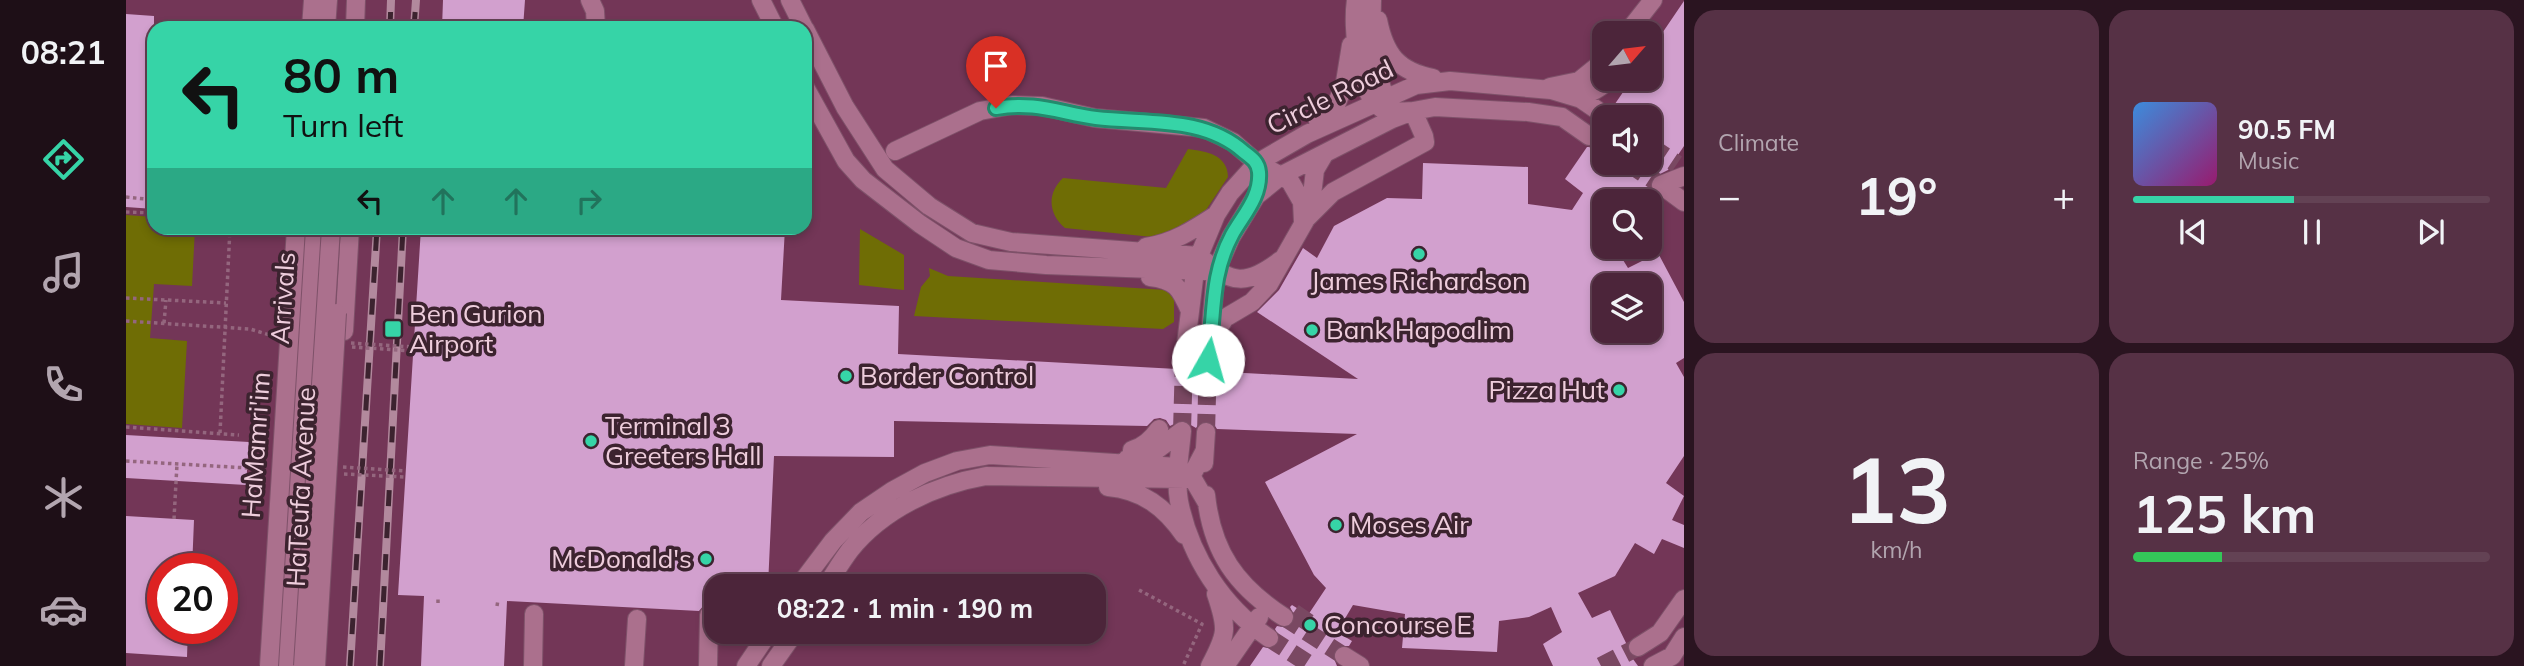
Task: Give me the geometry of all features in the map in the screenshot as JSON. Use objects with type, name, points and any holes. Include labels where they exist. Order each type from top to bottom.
[{"type":"street","points":[[312,21],[313,0]]},
{"type":"street","points":[[326,21],[328,0]]},
{"type":"street","points":[[342,21],[344,0]]},
{"type":"street","points":[[355,21],[356,0]]},
{"type":"street","points":[[361,21],[362,0]]},
{"type":"street","points":[[590,0],[596,21]]},
{"type":"street","points":[[761,0],[772,21]]},
{"type":"street","points":[[790,0],[801,21]]},
{"type":"street","points":[[1307,134],[1335,108],[1345,82],[1356,0]]},
{"type":"street","points":[[1373,0],[1382,40],[1391,55],[1413,74],[1450,81]]},
{"type":"street","points":[[1354,138],[1375,124],[1380,103],[1371,52],[1373,0]]},
{"type":"street","points":[[1637,21],[1654,0]]},
{"type":"street","points":[[1647,21],[1654,0]]},
{"type":"street","points":[[1303,222],[1333,192],[1425,142],[1413,111],[1391,112],[1380,103],[1360,68],[1355,21]]},
{"type":"street","points":[[812,43],[845,107],[885,169],[929,206],[972,233],[1011,242],[1113,250],[1197,264],[1247,279],[1260,276],[1281,260],[1312,205],[1315,170],[1325,153]]},
{"type":"street","points":[[1528,88],[1561,86],[1579,81],[1592,71]]},
{"type":"street","name":"Circle Road","points":[[1184,360],[1197,264],[1216,215],[1230,193],[1257,163],[1307,134],[1416,85],[1450,81],[1551,90],[1581,99],[1592,107]]},
{"type":"street","points":[[1566,94],[1587,95],[1598,91]]},
{"type":"street","points":[[812,99],[846,161],[863,180],[956,248],[989,260],[1046,265],[1197,264]]},
{"type":"street","points":[[895,151],[980,111],[1012,105],[1042,106],[1095,118],[1204,128],[1233,142],[1257,163],[1290,181],[1301,202],[1303,222]]},
{"type":"street","name":"Circle Road","points":[[1281,260],[1269,284],[1252,302],[1225,318],[1209,351],[1216,271],[1231,237],[1256,196],[1282,176],[1413,111],[1435,107],[1528,111],[1562,117],[1589,136]]},
{"type":"street","points":[[1256,196],[1259,173],[1257,163]]},
{"type":"street","points":[[1682,169],[1661,185],[1684,202]]},
{"type":"street","points":[[1113,250],[1165,244],[1216,215]]},
{"type":"street","name":"HaMamri'im","points":[[269,666],[296,235]]},
{"type":"street","name":"Arrivals","points":[[287,666],[314,235]]},
{"type":"street","points":[[303,666],[331,235]]},
{"type":"street","name":"HaTeufa Avenue","points":[[316,666],[342,235]]},
{"type":"street","points":[[325,666],[350,235]]},
{"type":"street","points":[[1046,265],[1167,279],[1182,294],[1190,312]]},
{"type":"street","points":[[1080,459],[1109,456],[1139,448],[1152,439],[1159,429]]},
{"type":"street","points":[[808,574],[833,541],[861,512],[925,473],[957,461],[990,455],[1128,459],[1154,452],[1182,431],[1179,500],[1193,548]]},
{"type":"street","points":[[1206,432],[1204,452],[1209,524],[1238,582],[1283,617]]},
{"type":"street","points":[[834,574],[851,549],[886,516],[926,494],[962,480],[986,476],[1182,474],[1204,452]]},
{"type":"street","points":[[1080,459],[1182,474],[1207,503]]},
{"type":"street","points":[[986,476],[1126,489],[1147,497],[1175,522],[1226,601],[1269,638]]},
{"type":"street","points":[[1209,574],[1225,625],[1224,638],[1210,666]]},
{"type":"street","points":[[1638,648],[1660,633],[1684,599]]},
{"type":"street","points":[[1225,666],[1265,605]]},
{"type":"street","points":[[533,666],[534,614]]},
{"type":"street","points":[[634,666],[637,619]]},
{"type":"street","points":[[1660,633],[1674,661]]},
{"type":"street","points":[[1674,661],[1684,637]]},
{"type":"street","points":[[708,644],[708,666]]},
{"type":"street","points":[[746,666],[761,644]]},
{"type":"street","points":[[771,666],[786,644]]},
{"type":"street","points":[[1653,666],[1674,661]]},
{"type":"path","points":[[126,197],[147,199]]},
{"type":"path","points":[[126,212],[147,213]]},
{"type":"path","points":[[220,433],[230,235]]},
{"type":"path","points":[[126,298],[226,303]]},
{"type":"path","points":[[164,324],[166,300]]},
{"type":"path","points":[[126,321],[250,329],[289,340]]},
{"type":"path","points":[[323,345],[413,351]]},
{"type":"path","points":[[126,427],[239,435]]},
{"type":"path","points":[[173,519],[177,464]]},
{"type":"path","points":[[328,466],[405,471]]},
{"type":"path","points":[[1139,590],[1202,624],[1183,666]]},
{"type":"path","points":[[438,597],[438,603]]},
{"type":"path","points":[[497,606],[498,600]]},
{"type":"shaded area","name":"Ben Gurion Airport","points":[[126,0],[1684,0],[1684,666],[126,666]]},
{"type":"shaded area","points":[[1188,149],[1209,153],[1220,159],[1228,177],[1202,216],[1162,238],[1065,228],[1053,211],[1052,197],[1063,178],[1166,188]]},
{"type":"shaded area","points":[[126,215],[147,216],[147,235],[195,235],[192,286],[154,284],[150,338],[187,341],[182,428],[126,424]]},
{"type":"shaded area","points":[[860,229],[904,255],[904,290],[859,285]]},
{"type":"shaded area","points":[[929,268],[948,276],[1166,290],[1174,299],[1174,322],[1163,329],[914,316],[921,287],[930,276]]},
{"type":"building","points":[[443,0],[525,0],[524,21],[442,21]]},
{"type":"building","points":[[1684,1],[1684,146],[1668,170],[1662,173],[1662,105],[1614,105],[1624,91],[1662,91],[1662,33]]},
{"type":"building","points":[[126,14],[154,16],[154,21],[147,21],[147,208],[126,207]]},
{"type":"building","points":[[1587,147],[1592,147],[1592,175],[1658,175],[1652,178],[1652,189],[1592,189],[1592,259],[1622,259],[1628,268],[1646,259],[1661,259],[1684,302],[1684,358],[1676,363],[1684,377],[1684,456],[1666,483],[1684,496],[1672,520],[1684,525],[1684,548],[1662,539],[1654,554],[1635,543],[1615,576],[1578,593],[1592,618],[1610,610],[1628,652],[1638,666],[1553,666],[1543,644],[1562,632],[1551,607],[1529,617],[1499,621],[1497,652],[1402,648],[1405,614],[1353,605],[1337,632],[1352,641],[1349,646],[1339,646],[1334,651],[1337,666],[1250,666],[1263,647],[1273,649],[1278,644],[1280,639],[1275,629],[1277,626],[1288,628],[1294,623],[1295,617],[1290,607],[1292,605],[1308,615],[1326,588],[1314,575],[1265,482],[1357,434],[1217,429],[1213,423],[1206,421],[1200,422],[1196,428],[1182,420],[1170,426],[1166,420],[1160,418],[1154,419],[1147,426],[894,421],[894,457],[774,456],[769,574],[704,574],[704,605],[699,611],[507,601],[504,666],[421,666],[424,596],[398,595],[421,235],[785,235],[781,300],[899,306],[898,354],[1358,379],[1257,312],[1279,290],[1303,248],[1317,258],[1334,226],[1387,198],[1422,199],[1423,163],[1528,167],[1528,204],[1572,210],[1583,193],[1565,179]]},
{"type":"building","points":[[126,435],[249,442],[246,485],[126,478]]},
{"type":"building","points":[[126,516],[194,520],[193,553],[147,553],[147,644],[187,644],[187,657],[126,653]]},
{"type":"tunnel","points":[[1662,154],[1677,164]]},
{"type":"tunnel","points":[[1646,175],[1661,185]]},
{"type":"tunnel","points":[[1182,431],[1184,360]]},
{"type":"tunnel","points":[[1206,432],[1208,360]]},
{"type":"tunnel","points":[[1296,625],[1309,606]]},
{"type":"tunnel","points":[[1284,617],[1344,656]]},
{"type":"tunnel","points":[[1269,638],[1312,666]]},
{"type":"tunnel","points":[[1601,666],[1638,647]]},
{"type":"railway","points":[[390,21],[391,0]]},
{"type":"railway","points":[[414,21],[416,0]]},
{"type":"railway","points":[[350,666],[377,235]]},
{"type":"railway","points":[[380,666],[403,235]]},
{"type":"place","name":"James Richardson","points":[[1419,254]]},
{"type":"place","name":"Ben Gurion Airport","points":[[393,329]]},
{"type":"place","name":"Bank Hapoalim","points":[[1312,330]]},
{"type":"place","name":"Border Control","points":[[846,376]]},
{"type":"place","name":"Pizza Hut","points":[[1619,390]]},
{"type":"place","name":"Terminal 3 Greeters Hall","points":[[591,441]]},
{"type":"place","name":"Moses Air","points":[[1336,525]]},
{"type":"place","name":"McDonald's","points":[[706,559]]},
{"type":"place","name":"Concourse E","points":[[1310,625]]},
{"type":"route","points":[[996,108],[1012,105],[1042,106],[1095,118],[1204,128],[1233,142],[1257,163],[1259,173],[1256,196],[1231,237],[1216,271],[1208,360]]}]
